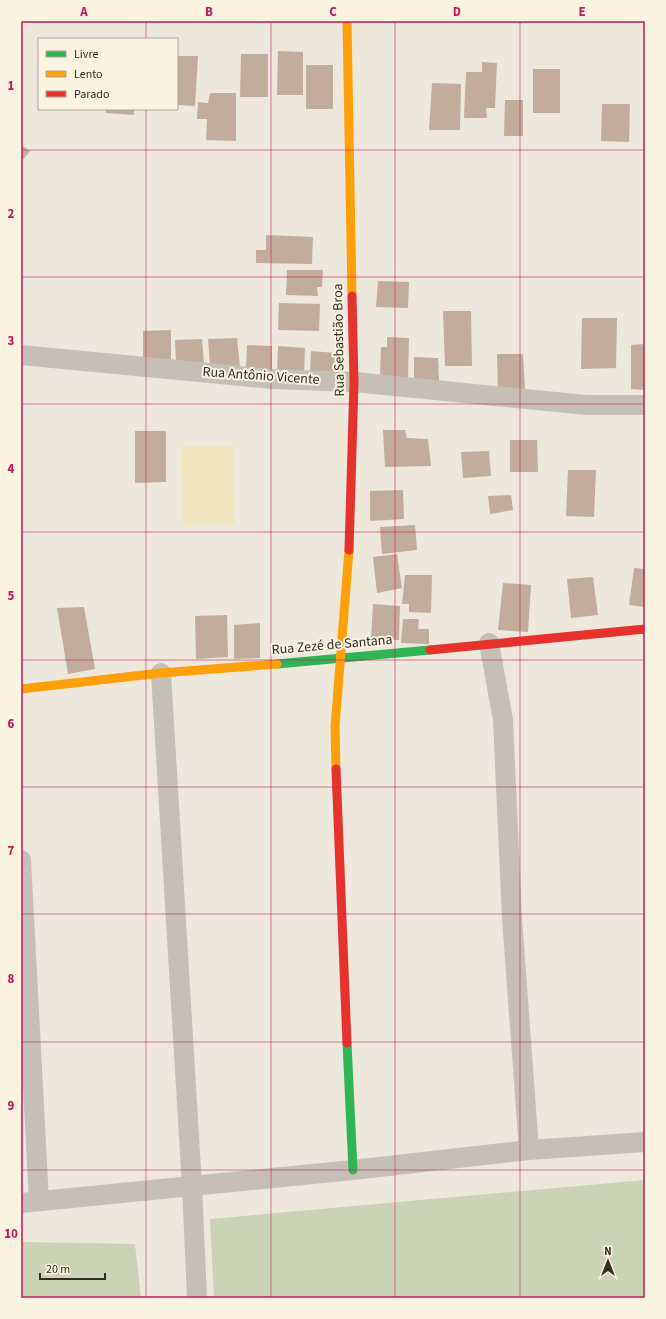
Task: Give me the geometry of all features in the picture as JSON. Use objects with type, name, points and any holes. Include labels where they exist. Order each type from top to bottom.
[{"type":"street","name":"Rua Sebastião Broa","points":[[347,21],[354,382],[349,556],[335,727],[336,795],[353,1170]]},
{"type":"street","name":"Rua Antônio Vicente","points":[[21,355],[272,379],[354,382],[586,405],[645,405]]},
{"type":"street","name":"Rua Zezé de Santana","points":[[21,688],[161,673],[341,658],[645,629]]},
{"type":"street","points":[[489,643],[502,720],[512,918],[528,1150]]},
{"type":"street","points":[[161,673],[192,1186],[197,1298]]},
{"type":"street","points":[[21,860],[30,1202],[353,1170],[528,1150],[645,1142]]},
{"type":"green space","points":[[645,1180],[645,1298],[214,1298],[210,1219]]},
{"type":"green space","points":[[21,1242],[135,1244],[141,1298],[21,1298]]},
{"type":"sand","points":[[182,446],[234,446],[235,524],[183,525]]},
{"type":"building","points":[[278,51],[303,52],[303,95],[277,95]]},
{"type":"building","points":[[241,54],[268,54],[268,97],[240,97]]},
{"type":"building","points":[[178,56],[198,56],[195,106],[178,105]]},
{"type":"building","points":[[482,62],[497,63],[495,108],[486,108],[487,118],[464,118],[466,72],[482,72]]},
{"type":"building","points":[[306,65],[333,65],[333,109],[306,109]]},
{"type":"building","points":[[533,69],[560,69],[560,113],[533,113]]},
{"type":"building","points":[[432,83],[461,84],[460,130],[429,130]]},
{"type":"building","points":[[210,93],[236,93],[236,141],[206,140],[207,119],[197,119],[198,102],[208,103]]},
{"type":"building","points":[[505,100],[523,100],[523,136],[504,136]]},
{"type":"building","points":[[602,104],[630,104],[629,142],[601,141]]},
{"type":"building","points":[[106,110],[134,110],[134,115],[106,113]]},
{"type":"building","points":[[21,145],[30,151],[21,162]]},
{"type":"building","points":[[266,235],[313,237],[312,264],[256,263],[256,250],[266,250]]},
{"type":"building","points":[[287,270],[323,270],[322,287],[317,287],[318,296],[286,295]]},
{"type":"building","points":[[378,281],[409,282],[408,308],[376,307]]},
{"type":"building","points":[[279,303],[320,304],[319,331],[278,330]]},
{"type":"building","points":[[443,311],[471,311],[472,366],[445,366]]},
{"type":"building","points":[[582,318],[617,318],[616,368],[581,369]]},
{"type":"building","points":[[171,330],[171,363],[143,360],[143,331]]},
{"type":"building","points":[[387,337],[409,338],[408,379],[380,377],[381,347],[387,347]]},
{"type":"building","points":[[237,338],[240,367],[210,366],[208,339]]},
{"type":"building","points":[[202,339],[204,363],[176,363],[175,340]]},
{"type":"building","points":[[645,344],[645,390],[631,389],[631,345]]},
{"type":"building","points":[[247,345],[272,346],[272,373],[246,368]]},
{"type":"building","points":[[278,346],[305,348],[304,374],[277,373]]},
{"type":"building","points":[[311,351],[336,353],[335,376],[310,373]]},
{"type":"building","points":[[497,354],[523,354],[525,389],[498,389]]},
{"type":"building","points":[[414,357],[438,358],[439,381],[414,380]]},
{"type":"building","points":[[383,430],[405,430],[407,438],[428,439],[431,466],[385,467]]},
{"type":"building","points":[[135,431],[166,431],[166,482],[135,483]]},
{"type":"building","points":[[510,440],[537,440],[538,472],[510,472]]},
{"type":"building","points":[[489,451],[491,476],[463,478],[461,452]]},
{"type":"building","points":[[568,470],[596,470],[594,517],[566,516]]},
{"type":"building","points":[[403,490],[404,519],[370,521],[370,491]]},
{"type":"building","points":[[511,495],[513,510],[490,514],[488,496]]},
{"type":"building","points":[[415,525],[417,550],[382,554],[380,527]]},
{"type":"building","points":[[397,554],[402,588],[377,593],[373,557]]},
{"type":"building","points":[[634,568],[645,569],[645,607],[629,605]]},
{"type":"building","points":[[405,575],[432,575],[431,613],[409,612],[409,604],[402,604]]},
{"type":"building","points":[[593,577],[598,615],[571,618],[567,579]]},
{"type":"building","points":[[503,583],[531,585],[528,632],[498,630]]},
{"type":"building","points":[[373,604],[400,606],[399,640],[371,639]]},
{"type":"building","points":[[84,607],[95,669],[68,674],[57,608]]},
{"type":"building","points":[[227,615],[228,657],[196,659],[195,616]]},
{"type":"building","points":[[403,619],[419,619],[418,629],[429,629],[429,644],[401,643]]},
{"type":"building","points":[[260,623],[260,658],[234,659],[234,625]]},
{"type":"traffic: fast","points":[[277,664],[430,650]]},
{"type":"traffic: fast","points":[[347,1043],[353,1170]]},
{"type":"traffic: slow","points":[[347,21],[352,296]]},
{"type":"traffic: slow","points":[[336,769],[335,727],[349,550]]},
{"type":"traffic: slow","points":[[21,689],[161,673],[277,664]]},
{"type":"traffic: jam","points":[[349,550],[354,382],[352,296]]},
{"type":"traffic: jam","points":[[430,650],[645,629]]},
{"type":"traffic: jam","points":[[336,769],[347,1043]]}]
